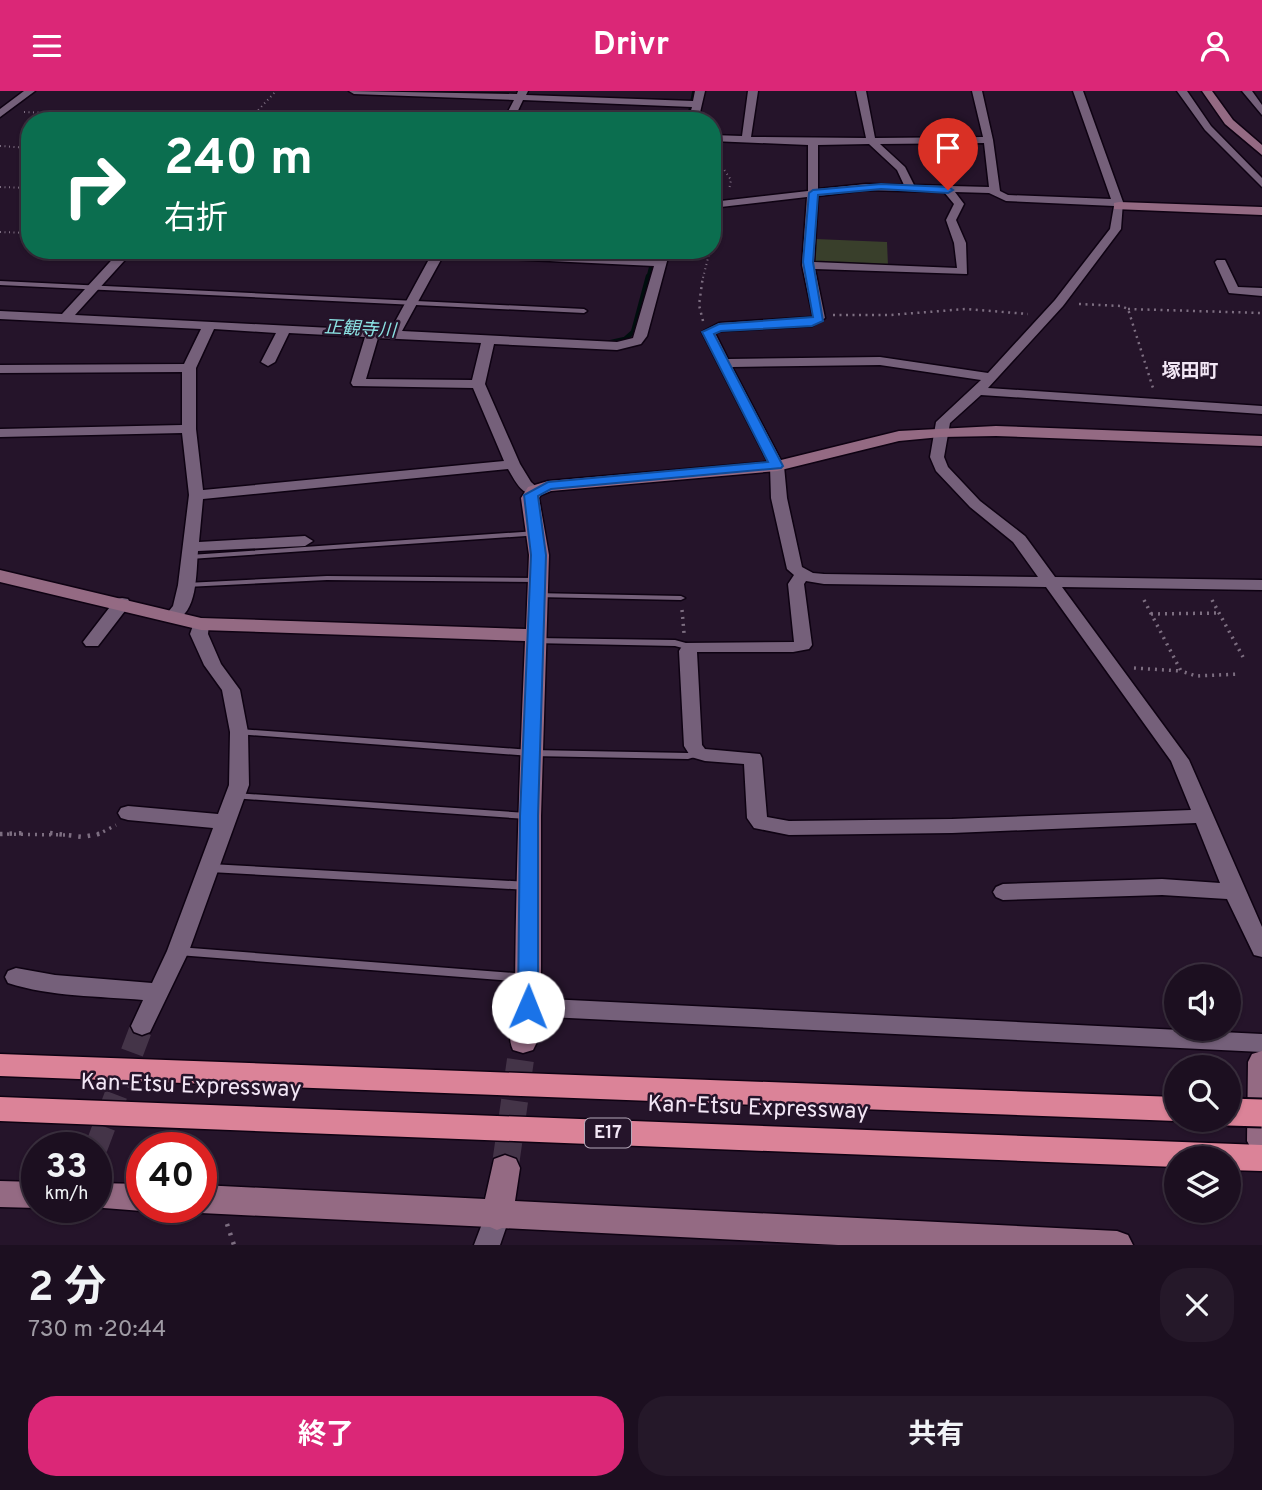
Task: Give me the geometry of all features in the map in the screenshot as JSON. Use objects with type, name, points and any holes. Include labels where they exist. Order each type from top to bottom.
[{"type":"highway","name":"Kan-Etsu Expressway","points":[[0,1065],[1164,1109]]},
{"type":"highway","name":"Kan-Etsu Expressway","points":[[0,1109],[1262,1158]]},
{"type":"highway","points":[[1241,1112],[1262,1113]]},
{"type":"street","points":[[1,112],[30,91]]},
{"type":"street","points":[[354,91],[522,94],[696,104]]},
{"type":"street","points":[[695,112],[700,91]]},
{"type":"street","points":[[746,139],[753,91]]},
{"type":"street","points":[[861,91],[871,141],[901,169],[911,189]]},
{"type":"street","points":[[977,91],[988,140],[995,191]]},
{"type":"street","points":[[1078,91],[1119,204],[1115,229],[1059,303],[978,391],[943,422],[937,457],[941,468],[975,504],[1019,539],[1180,760],[1234,892],[1262,949]]},
{"type":"street","points":[[1182,91],[1208,128],[1262,184]]},
{"type":"street","points":[[1207,91],[1229,122],[1262,151]]},
{"type":"street","points":[[1222,91],[1243,122],[1262,139]]},
{"type":"street","points":[[1247,91],[1262,112]]},
{"type":"street","points":[[513,112],[522,94]]},
{"type":"street","points":[[721,138],[813,142],[988,140]]},
{"type":"street","points":[[813,142],[808,265],[819,315],[817,321],[746,324],[719,327],[708,332],[777,466],[779,498],[793,564],[802,575],[824,579],[1262,585]]},
{"type":"street","points":[[721,204],[881,187],[995,191],[1006,198],[1262,211]]},
{"type":"street","points":[[808,265],[963,272],[960,243],[951,220],[959,204],[948,190]]},
{"type":"street","points":[[65,319],[120,259]]},
{"type":"street","points":[[394,335],[435,259]]},
{"type":"street","points":[[0,315],[617,347],[637,341],[641,335],[661,259]]},
{"type":"street","points":[[1221,262],[1234,290],[1262,292]]},
{"type":"street","points":[[173,616],[181,607],[186,585],[196,495],[189,429],[189,368],[209,326]]},
{"type":"street","points":[[268,362],[284,330]]},
{"type":"street","points":[[372,335],[358,383],[478,384]]},
{"type":"street","points":[[488,341],[478,384],[513,464],[525,485],[534,491]]},
{"type":"street","points":[[723,363],[880,361],[991,377]]},
{"type":"street","points":[[0,369],[189,368]]},
{"type":"street","points":[[978,391],[1262,409]]},
{"type":"street","points":[[0,433],[189,429]]},
{"type":"street","points":[[523,1042],[528,1007],[529,816],[537,588],[537,533],[530,498],[534,491],[548,486],[777,466],[899,436],[941,432],[996,431],[1262,441]]},
{"type":"street","points":[[196,495],[513,464]]},
{"type":"street","points":[[191,552],[305,541]]},
{"type":"street","points":[[802,575],[796,584],[803,645],[690,647],[693,746],[698,753],[753,758],[757,818],[768,826],[952,826],[1203,816]]},
{"type":"street","points":[[0,576],[201,624],[534,638]]},
{"type":"street","points":[[92,642],[122,603]]},
{"type":"street","points":[[142,1026],[178,951],[239,785],[239,732],[231,690],[213,665],[203,644],[199,634],[201,624]]},
{"type":"street","points":[[128,813],[226,822]]},
{"type":"street","points":[[1003,892],[1163,887],[1234,892]]},
{"type":"street","points":[[16,977],[43,983],[156,992]]},
{"type":"street","points":[[528,1007],[1262,1043]]},
{"type":"street","points":[[1262,1062],[1262,1141]]},
{"type":"street","points":[[487,1245],[497,1216],[505,1168]]},
{"type":"street","points":[[0,1194],[21,1195]]},
{"type":"street","points":[[217,1200],[1117,1245]]},
{"type":"lane","points":[[0,283],[584,311]]},
{"type":"lane","points":[[191,552],[537,533]]},
{"type":"lane","points":[[186,585],[327,578],[681,598]]},
{"type":"lane","points":[[534,638],[675,643],[690,647]]},
{"type":"lane","points":[[239,732],[531,753],[688,756],[698,753]]},
{"type":"lane","points":[[235,796],[529,816]]},
{"type":"lane","points":[[210,868],[529,885]]},
{"type":"lane","points":[[178,951],[528,978]]},
{"type":"path","points":[[256,112],[276,91]]},
{"type":"path","points":[[1,112],[21,113]]},
{"type":"path","points":[[0,146],[21,147]]},
{"type":"path","points":[[721,168],[731,180],[729,194],[732,203]]},
{"type":"path","points":[[0,187],[21,188]]},
{"type":"path","points":[[0,232],[21,233]]},
{"type":"path","points":[[708,259],[701,292],[700,316],[708,332]]},
{"type":"path","points":[[1059,303],[1121,306],[1128,309],[1262,313]]},
{"type":"path","points":[[819,315],[890,315],[966,309],[1047,315]]},
{"type":"path","points":[[1128,309],[1158,403]]},
{"type":"path","points":[[1135,582],[1181,671]]},
{"type":"path","points":[[1202,583],[1244,657]]},
{"type":"path","points":[[681,598],[685,641],[690,647]]},
{"type":"path","points":[[1151,614],[1219,613]]},
{"type":"path","points":[[1114,669],[1145,667],[1181,671],[1196,676],[1240,674]]},
{"type":"path","points":[[0,834],[99,836],[108,832],[128,813]]},
{"type":"green space","points":[[816,239],[887,242],[888,266],[818,264],[814,262]]},
{"type":"waterway","name":"正観寺川","points":[[690,112],[694,91]]},
{"type":"waterway","name":"正観寺川","points":[[648,278],[653,259]]},
{"type":"waterway","name":"正観寺川","points":[[607,343],[625,339],[633,332],[648,276]]},
{"type":"tunnel","points":[[102,1132],[142,1026]]},
{"type":"tunnel","points":[[505,1168],[523,1042]]},
{"type":"district","name":"塚田町","points":[[1190,372]]},
{"type":"route","points":[[528,1007],[529,816],[539,555],[531,495],[534,491],[548,486],[777,466],[708,332],[719,327],[746,324],[817,321],[818,301],[808,262],[813,193],[881,187],[948,190]]}]
